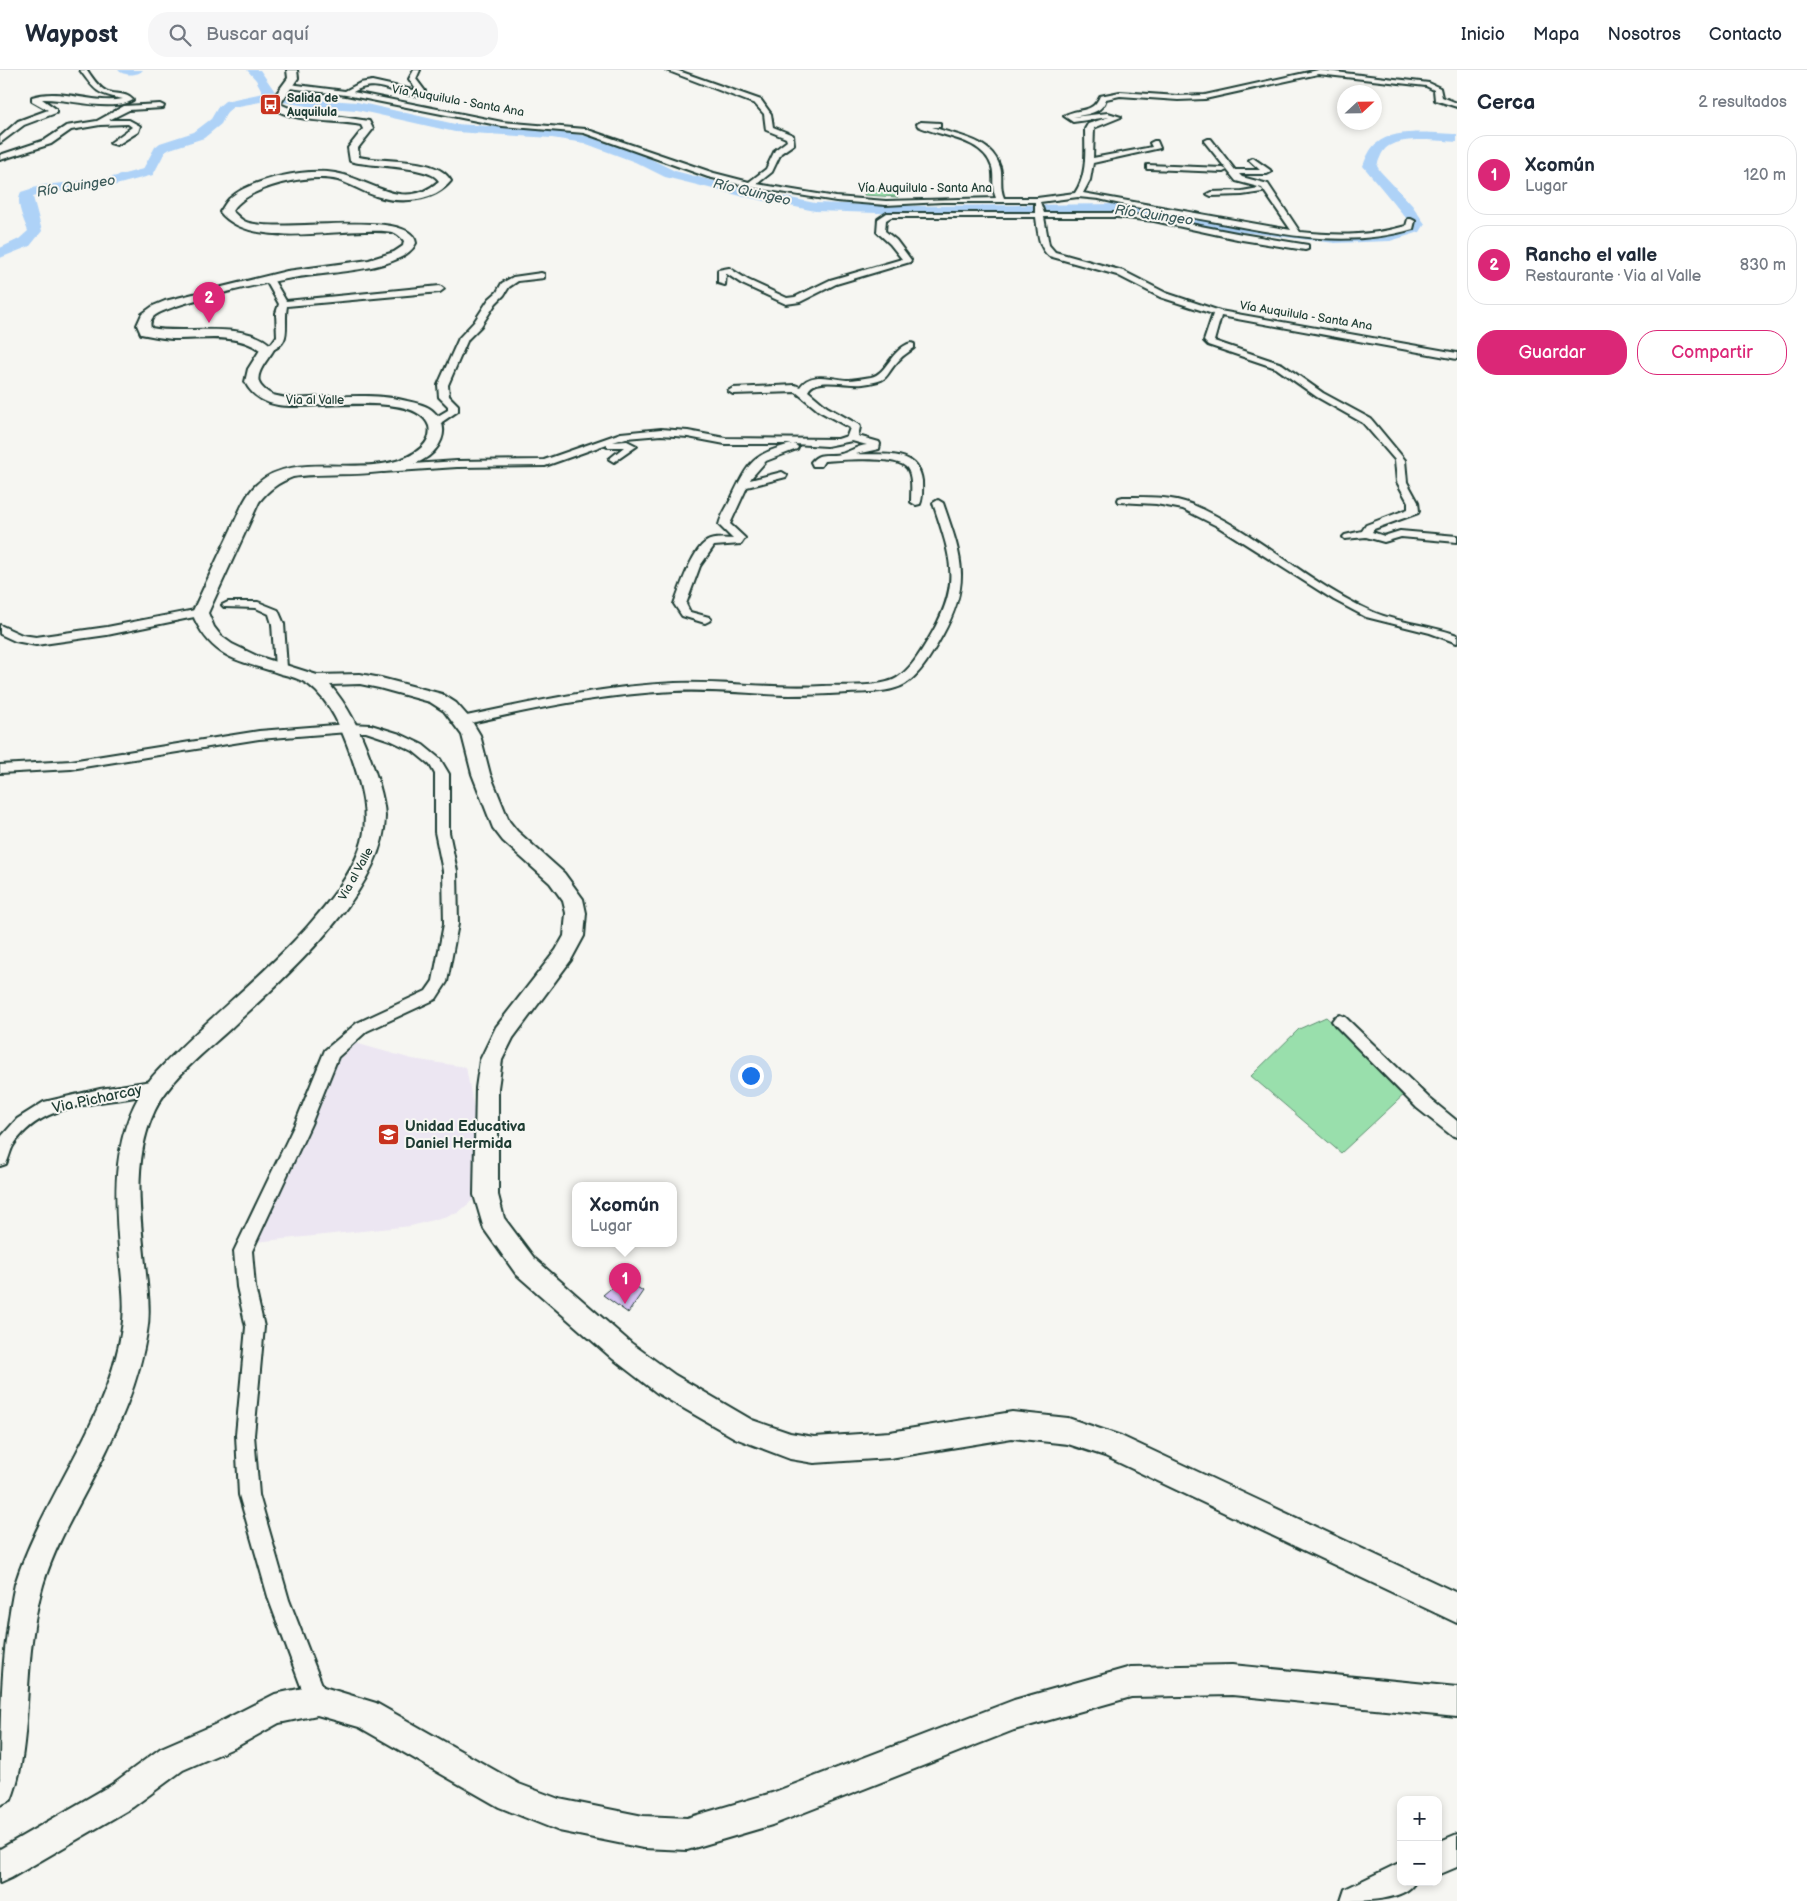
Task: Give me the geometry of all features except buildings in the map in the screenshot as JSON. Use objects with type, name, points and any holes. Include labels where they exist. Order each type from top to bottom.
[{"type":"main road","points":[[267,349],[252,339],[244,337],[170,336],[146,331],[144,324],[148,315],[163,307],[269,279],[391,258],[406,250],[410,240],[398,231],[378,227],[269,230],[247,227],[230,219],[226,212],[229,204],[237,197],[272,184],[309,176],[340,177],[382,194],[401,197],[426,193],[440,186],[445,178],[438,172],[427,168],[354,159],[353,148],[368,129],[365,123],[342,117],[291,113],[278,108],[275,105],[276,101],[293,78],[292,70]]},
{"type":"main road","name":"Via al Valle","points":[[267,349],[252,374],[252,382],[265,396],[279,400],[302,402],[389,401],[412,406],[431,416],[435,422]]},
{"type":"main road","points":[[200,613],[252,501],[261,488],[280,477],[299,472],[374,469],[395,465],[422,455],[435,440],[437,433],[435,422]]},
{"type":"main road","name":"Via al Valle","points":[[0,1790],[9,1743],[13,1663],[19,1620],[29,1583],[46,1539],[110,1413],[126,1373],[136,1326],[135,1290],[126,1201],[128,1158],[134,1135],[158,1086],[220,1022],[296,952],[332,913],[350,888],[364,863],[375,837],[375,815],[364,766],[336,703],[314,680],[235,654],[219,645],[207,631],[200,613]]},
{"type":"main road","points":[[314,680],[360,679],[400,687],[436,698],[450,707],[471,735],[481,774],[500,823],[510,836],[558,878],[573,899],[576,913],[574,936],[564,955],[504,1033],[491,1060],[487,1088],[486,1195],[493,1222],[525,1266],[622,1351],[666,1384],[744,1429],[781,1442],[814,1450],[890,1445],[1012,1425],[1068,1431],[1112,1445],[1457,1608]]},
{"type":"main road","points":[[0,1867],[122,1796],[172,1759],[225,1736],[275,1709],[318,1700],[365,1714],[510,1796],[559,1815],[643,1832],[687,1834],[772,1810],[1014,1715],[1131,1682],[1232,1680],[1457,1702]]},
{"type":"main road","points":[[1442,1857],[1457,1850]]},
{"type":"main road","points":[[1356,1901],[1397,1880]]},
{"type":"street","points":[[0,141],[10,135],[21,123],[53,111],[50,107],[35,99],[38,97],[47,96],[98,103],[119,103],[129,100],[104,93],[98,89],[82,70]]},
{"type":"street","points":[[346,93],[362,84],[372,82],[420,93],[422,91],[412,79],[416,70]]},
{"type":"street","points":[[669,70],[758,102],[770,118],[769,128],[771,131],[790,137],[791,142],[778,152],[769,170],[750,185]]},
{"type":"street","points":[[1078,195],[1084,186],[1089,161],[1089,129],[1091,126],[1117,117],[1108,115],[1073,120],[1068,116],[1098,109],[1103,104],[1103,98],[1116,94],[1178,98],[1205,97],[1318,72],[1434,86],[1438,89],[1438,98],[1440,100],[1457,105]]},
{"type":"street","name":"Vía Auquilula - Santa Ana","points":[[288,86],[346,93],[502,124],[585,131],[711,175],[750,185],[864,202],[1001,200],[1038,208],[1045,245],[1052,254],[1120,273],[1163,295],[1218,313],[1457,356]]},
{"type":"street","points":[[99,123],[127,108],[160,106]]},
{"type":"street","points":[[0,158],[48,142],[69,128],[99,123],[129,122],[136,126],[135,130],[114,143]]},
{"type":"street","points":[[937,125],[921,124],[936,132],[974,143],[987,153],[996,165],[997,188],[1001,200]]},
{"type":"street","points":[[1208,141],[1244,182],[1265,186],[1285,214],[1293,233]]},
{"type":"street","points":[[1089,161],[1156,148],[1154,143]]},
{"type":"street","points":[[1206,152],[1211,152],[1223,170],[1241,185],[1259,190],[1293,233]]},
{"type":"street","points":[[1234,172],[1267,172],[1253,160]]},
{"type":"street","points":[[1150,167],[1223,170]]},
{"type":"street","points":[[1211,194],[1242,193],[1259,190]]},
{"type":"street","points":[[1038,208],[1078,195],[1130,202],[1293,233],[1377,237],[1410,227],[1411,221]]},
{"type":"street","points":[[722,283],[721,272],[729,271],[745,282],[786,301],[797,300],[833,282],[890,267],[907,260],[893,242],[881,232],[881,223],[886,216],[902,215],[1038,208],[1154,219],[1242,237],[1305,247]]},
{"type":"street","points":[[435,422],[452,412],[453,405],[444,397],[443,386],[464,338],[478,324],[505,284],[516,279],[541,276]]},
{"type":"street","points":[[267,349],[275,345],[282,336],[282,304],[269,279]]},
{"type":"street","points":[[282,304],[440,289]]},
{"type":"street","points":[[1218,313],[1209,340],[1211,343],[1287,370],[1320,395],[1367,421],[1400,460],[1402,482],[1413,502],[1414,511],[1370,527],[1366,534]]},
{"type":"street","points":[[803,391],[805,386],[812,381],[822,379],[854,382],[886,376],[897,356],[911,346]]},
{"type":"street","points":[[733,391],[794,388],[803,391],[822,409],[849,422],[855,427],[852,438]]},
{"type":"street","points":[[374,469],[457,464],[545,463],[625,435],[661,432],[688,434],[725,441],[839,442],[852,438],[875,444],[876,447],[853,450],[848,454],[850,457]]},
{"type":"street","points":[[705,619],[686,614],[680,604],[681,596],[694,566],[710,544],[737,542],[740,538],[724,525],[726,517],[751,466],[773,451],[811,442]]},
{"type":"street","points":[[592,445],[632,446],[614,459]]},
{"type":"street","points":[[817,464],[816,462],[821,458],[894,456],[901,458],[914,472],[916,502]]},
{"type":"street","points":[[743,484],[782,475]]},
{"type":"street","points":[[1123,500],[1156,501],[1186,506],[1221,524],[1338,598],[1370,615],[1433,630],[1457,639]]},
{"type":"street","points":[[462,721],[571,697],[640,690],[708,686],[814,691],[887,685],[900,681],[913,670],[931,648],[955,594],[957,579],[954,556],[938,503]]},
{"type":"street","points":[[1349,538],[1366,534],[1384,539],[1400,534],[1457,539]]},
{"type":"street","points":[[228,605],[258,605],[274,612],[278,624],[282,668]]},
{"type":"street","points":[[0,629],[19,638],[36,641],[107,631],[200,613]]},
{"type":"street","points":[[0,769],[71,765],[259,735],[367,728],[395,737],[418,748],[435,762],[442,774],[442,832],[450,871],[452,902],[440,982],[431,995],[362,1027],[331,1054],[303,1124],[243,1251],[246,1287],[255,1327],[245,1435],[249,1496],[279,1600],[318,1700]]},
{"type":"street","points":[[1340,1021],[1423,1103],[1457,1130]]},
{"type":"street","name":"Via Picharcay","points":[[0,1159],[6,1143],[23,1124],[50,1107],[100,1095],[158,1086]]},
{"type":"shaded area","name":"Unidad Educativa Daniel Hermida","points":[[355,1043],[412,1059],[466,1067],[477,1126],[471,1128],[478,1151],[476,1197],[458,1213],[411,1226],[255,1242],[339,1053]]},
{"type":"green space","points":[[865,188],[899,190],[898,197],[864,195]]},
{"type":"green space","points":[[1326,1017],[1408,1091],[1341,1153],[1251,1076],[1299,1029]]},
{"type":"waterway","points":[[124,70],[137,70]]},
{"type":"waterway","points":[[253,70],[261,78],[271,96]]},
{"type":"waterway","name":"Río Quingeo","points":[[0,254],[15,248],[29,239],[35,231],[27,206],[26,195],[53,187],[112,182],[148,172],[160,150],[165,146],[199,135],[216,121],[222,110],[229,104],[247,99],[271,96]]},
{"type":"waterway","name":"Río Quingeo","points":[[271,96],[312,103],[357,106],[455,128],[552,134],[587,140],[640,159],[670,174],[741,192],[815,207],[908,210],[1124,208],[1234,227],[1335,239],[1390,237],[1415,229],[1418,224],[1413,216],[1370,166],[1374,157],[1382,145],[1389,141],[1408,137],[1457,138]]},
{"type":"place","name":"Salida de Auquilula","points":[[271,105]]},
{"type":"place","name":"Rancho el valle","points":[[209,323]]},
{"type":"place","name":"Unidad Educativa Daniel Hermida","points":[[389,1135]]},
{"type":"place","name":"Xcomún","points":[[625,1304]]}]
